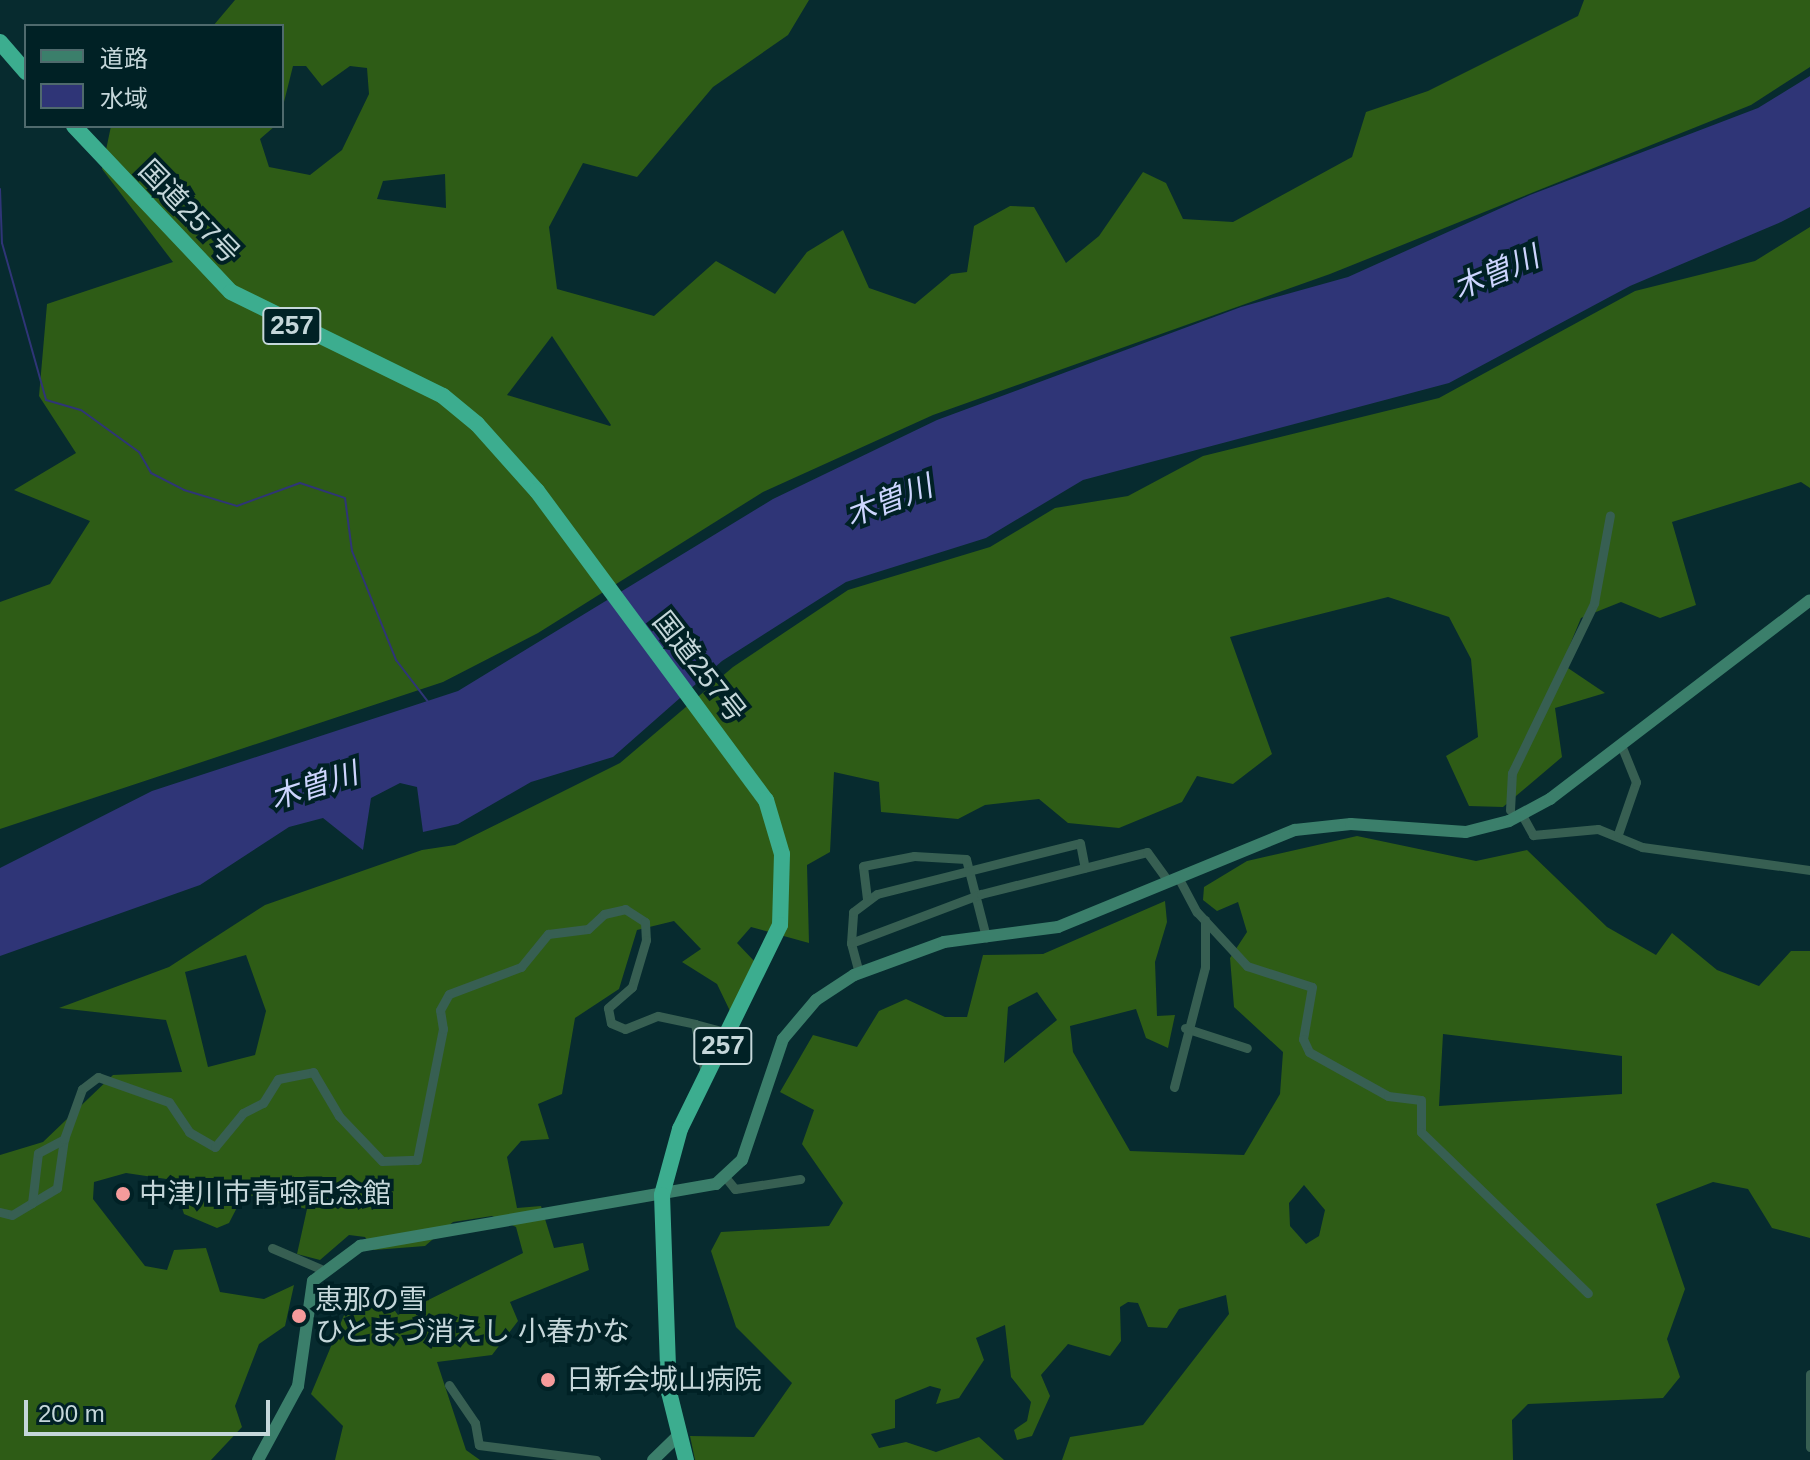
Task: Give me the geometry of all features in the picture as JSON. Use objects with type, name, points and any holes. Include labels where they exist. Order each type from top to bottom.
[{"type":"highway","points":[[0,42],[24,70]]},
{"type":"highway","name":"国道257号","points":[[76,128],[231,292],[443,396],[509,455],[766,800],[780,840],[784,897],[771,952],[674,1144],[662,1195],[669,1392],[686,1460]]},
{"type":"street","points":[[1610,515],[1594,603],[1512,773],[1516,812],[1533,835],[1618,834],[1642,847],[1810,870]]},
{"type":"street","points":[[258,1460],[298,1386],[313,1281],[321,1269],[393,1236],[662,1195],[726,1178],[747,1147],[783,1039],[816,1000],[859,973],[926,946],[1058,927],[1312,826],[1466,832],[1516,812],[1621,745],[1810,600]]},
{"type":"street","points":[[1618,834],[1636,782],[1621,745]]},
{"type":"street","points":[[859,973],[851,943],[853,912],[867,899],[1080,843],[1085,868]]},
{"type":"street","points":[[851,943],[981,894],[1147,852],[1247,966],[1312,987],[1303,1039],[1309,1052],[1388,1096],[1421,1100],[1421,1132],[1588,1293]]},
{"type":"street","points":[[867,899],[863,866],[914,856],[966,859],[981,894],[986,937]]},
{"type":"street","points":[[0,1212],[12,1215],[57,1188],[64,1139],[92,1078],[154,1092],[199,1141],[215,1147],[243,1113],[263,1103],[278,1079],[304,1071],[326,1084],[339,1116],[382,1161],[413,1162],[424,1147],[440,1010],[449,994],[521,967],[548,934],[588,929],[604,914],[625,909],[645,922],[646,940],[632,987],[608,1008],[611,1023],[625,1029],[658,1016],[730,1033]]},
{"type":"street","points":[[1174,1087],[1185,1028],[1205,967],[1205,920]]},
{"type":"street","points":[[695,1024],[706,1080]]},
{"type":"street","points":[[1185,1028],[1247,1048]]},
{"type":"street","points":[[32,1203],[38,1153],[64,1139]]},
{"type":"street","points":[[726,1178],[735,1189],[800,1179]]},
{"type":"street","points":[[272,1248],[321,1269]]},
{"type":"street","points":[[1810,1374],[1810,1447]]},
{"type":"street","points":[[449,1385],[470,1412],[479,1445],[596,1460]]},
{"type":"street","points":[[653,1460],[678,1436]]},
{"type":"green space","points":[[235,0],[809,0],[788,35],[713,87],[637,177],[583,163],[549,227],[557,289],[654,316],[716,261],[775,294],[807,252],[843,230],[869,288],[915,304],[951,274],[967,272],[974,226],[1010,206],[1034,207],[1066,263],[1099,236],[1143,172],[1166,183],[1183,219],[1233,222],[1352,157],[1366,112],[1428,91],[1578,16],[1584,0],[1810,0],[1810,67],[1751,105],[1330,274],[933,415],[763,492],[538,633],[443,682],[0,829],[0,602],[50,584],[90,521],[14,490],[76,453],[39,396],[47,304],[173,262],[102,169],[111,128],[273,128],[260,139],[269,167],[310,175],[342,150],[369,94],[367,68],[350,66],[322,86],[306,66],[293,66],[284,102],[284,24],[215,24]],"holes":[[[445,174],[446,208],[377,199],[383,181]],[[552,336],[610,426],[507,395]]]},
{"type":"green space","points":[[1810,227],[1810,488],[1801,482],[1672,522],[1696,605],[1660,618],[1621,602],[1581,618],[1562,664],[1605,693],[1555,708],[1562,757],[1503,807],[1469,806],[1446,756],[1478,737],[1471,659],[1449,617],[1388,597],[1230,637],[1272,754],[1233,784],[1197,776],[1182,802],[1119,828],[1068,823],[1039,799],[985,805],[958,819],[881,812],[879,782],[834,772],[830,852],[807,865],[809,943],[751,927],[737,943],[756,963],[730,1011],[717,984],[682,962],[701,949],[674,921],[637,930],[619,989],[575,1018],[562,1094],[538,1104],[549,1139],[521,1141],[507,1157],[517,1208],[541,1206],[554,1248],[583,1243],[589,1270],[510,1302],[518,1321],[492,1355],[437,1362],[466,1450],[480,1460],[335,1460],[343,1426],[311,1394],[355,1289],[384,1296],[398,1315],[523,1253],[516,1227],[492,1216],[453,1222],[425,1246],[374,1250],[365,1237],[349,1235],[320,1260],[297,1254],[307,1209],[244,1194],[229,1223],[217,1228],[184,1214],[173,1180],[126,1173],[94,1182],[93,1199],[145,1266],[167,1270],[174,1250],[206,1248],[220,1292],[264,1299],[294,1285],[285,1326],[259,1344],[235,1406],[242,1427],[211,1460],[0,1460],[0,1155],[43,1142],[113,1075],[182,1072],[166,1020],[59,1008],[169,967],[265,905],[422,850],[455,845],[620,763],[733,667],[848,590],[990,547],[1055,508],[1128,496],[1203,456],[1439,398],[1635,291],[1755,261]],"holes":[[[246,955],[266,1011],[255,1055],[208,1067],[185,972]]]},
{"type":"green space","points":[[1357,836],[1476,861],[1527,850],[1607,927],[1656,955],[1672,933],[1717,970],[1759,986],[1791,951],[1810,951],[1810,1238],[1772,1228],[1748,1189],[1713,1182],[1656,1204],[1685,1289],[1667,1339],[1680,1377],[1663,1398],[1528,1404],[1512,1420],[1513,1460],[1062,1460],[1070,1437],[1143,1425],[1229,1314],[1226,1295],[1179,1309],[1167,1328],[1148,1327],[1138,1303],[1128,1302],[1120,1307],[1121,1341],[1110,1356],[1068,1344],[1041,1375],[1050,1396],[1032,1436],[1017,1440],[1014,1430],[1027,1421],[1031,1402],[1011,1377],[1005,1325],[976,1338],[984,1360],[959,1398],[936,1404],[941,1389],[930,1386],[895,1400],[895,1428],[871,1434],[879,1448],[906,1442],[936,1452],[979,1437],[1004,1460],[695,1460],[690,1436],[754,1437],[792,1383],[736,1327],[711,1251],[721,1232],[829,1226],[843,1203],[802,1144],[814,1110],[780,1092],[813,1035],[857,1047],[879,1011],[906,999],[945,1017],[967,1017],[983,955],[1043,954],[1165,901],[1167,922],[1155,962],[1157,1016],[1175,1015],[1168,1048],[1146,1038],[1136,1009],[1070,1026],[1073,1052],[1130,1151],[1244,1155],[1280,1094],[1283,1052],[1234,1007],[1230,958],[1247,932],[1238,902],[1217,911],[1203,900],[1204,887],[1247,861]],"holes":[[[1037,992],[1057,1020],[1004,1063],[1008,1007]],[[1443,1034],[1622,1056],[1622,1094],[1439,1106]],[[1304,1185],[1325,1210],[1319,1236],[1306,1244],[1290,1226],[1289,1203]]]},
{"type":"water","name":"木曽川","points":[[1810,76],[1810,207],[1781,222],[1630,286],[1449,383],[1083,480],[986,538],[846,582],[722,661],[613,757],[531,782],[458,824],[423,832],[417,787],[400,783],[371,798],[363,850],[323,818],[289,827],[200,885],[0,956],[0,868],[152,791],[458,691],[773,499],[937,420],[1241,307],[1348,277],[1530,195],[1758,108]]},
{"type":"waterway","points":[[0,189],[2,243],[46,400],[81,410],[139,452],[151,473],[184,490],[237,506],[300,483],[345,498],[352,551],[396,660],[429,703]]},
{"type":"place","name":"中津川市青邨記念館","points":[[123,1194]]},
{"type":"place","name":"恵那の雪 ひとまづ消えし 小春かな","points":[[299,1316]]},
{"type":"place","name":"日新会城山病院","points":[[548,1380]]}]
